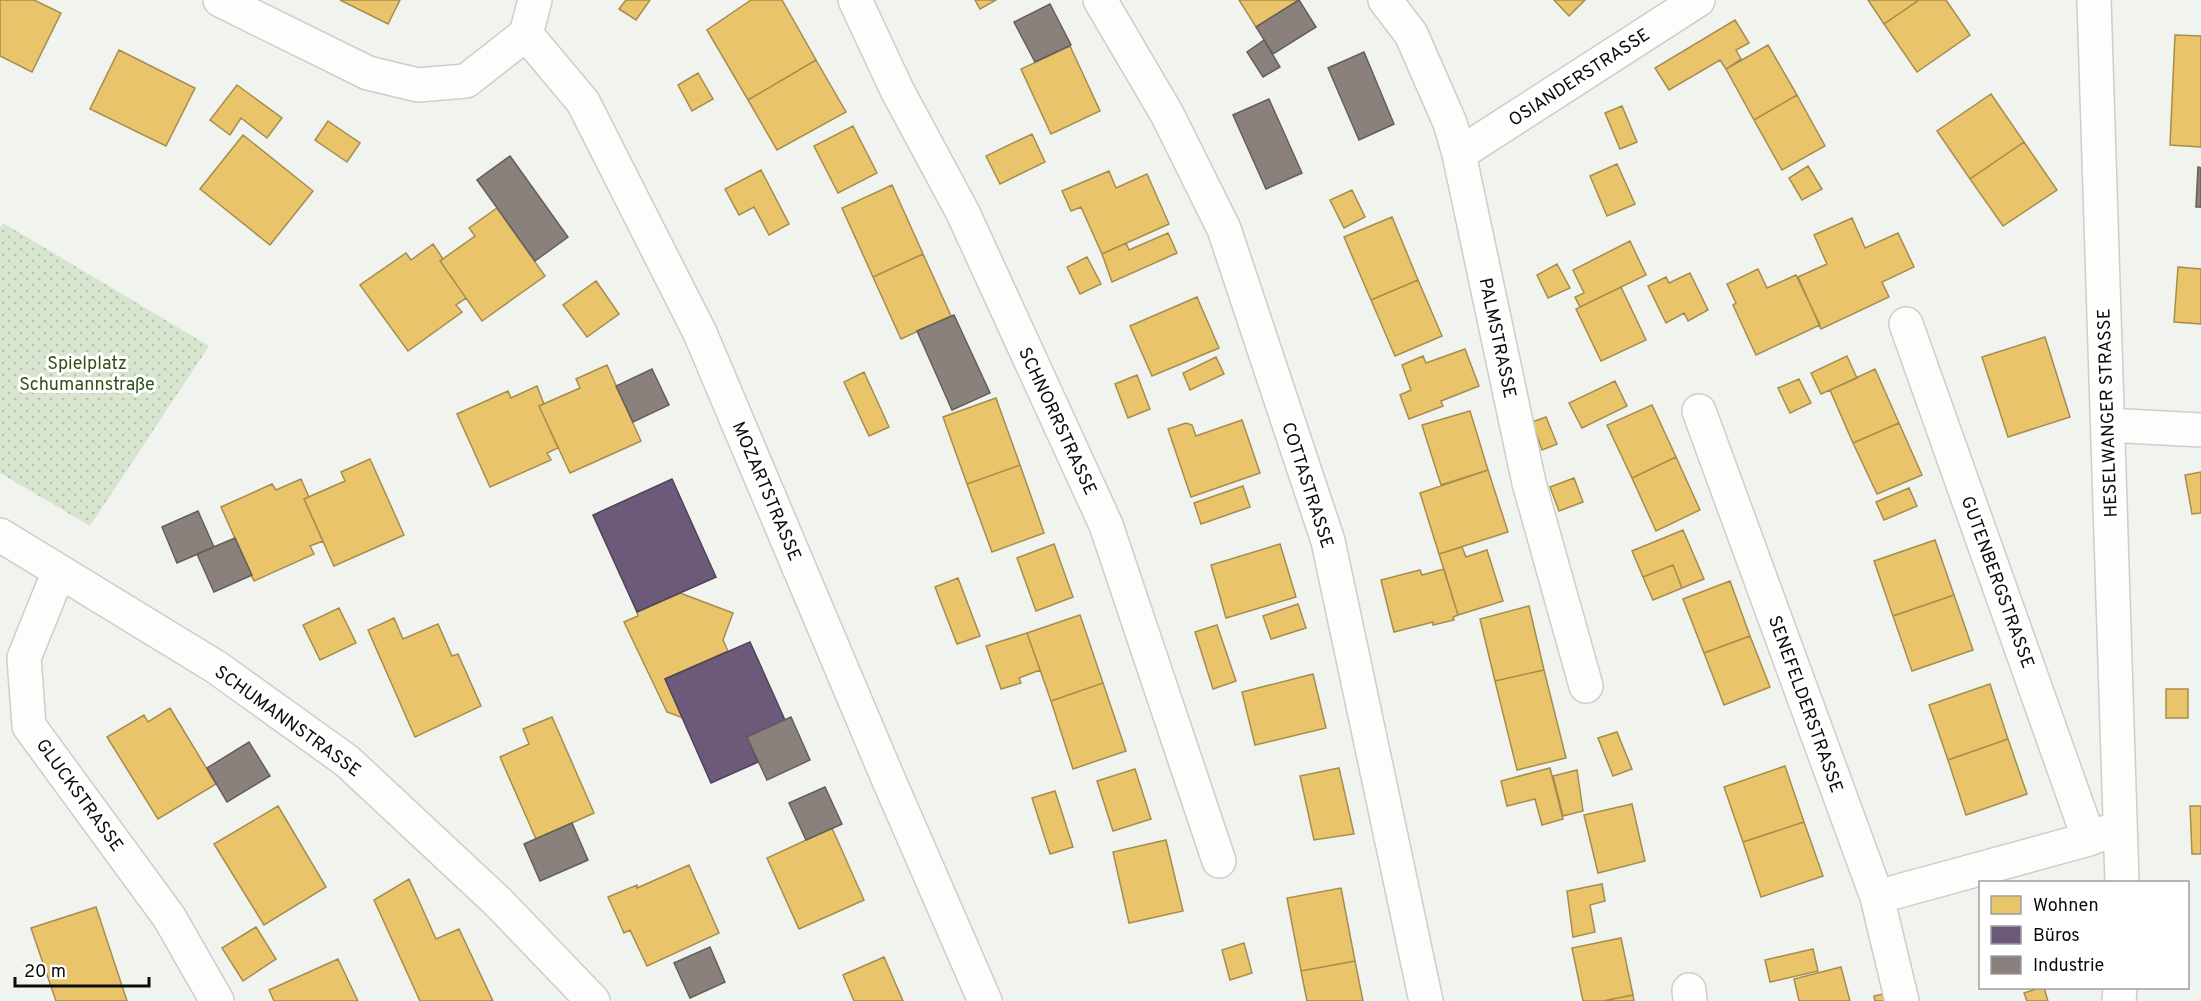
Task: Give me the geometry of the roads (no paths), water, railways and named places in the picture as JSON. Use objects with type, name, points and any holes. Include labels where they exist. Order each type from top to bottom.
[{"type":"street","points":[[220,0],[368,73],[418,85],[466,81],[526,34],[536,0]]},
{"type":"street","name":"SCHNORRSTRASSE","points":[[855,0],[897,90],[963,213],[1106,525],[1220,861]]},
{"type":"street","name":"COTTASTRASSE","points":[[1100,0],[1167,114],[1224,228],[1328,541],[1426,1001]]},
{"type":"street","name":"PALMSTRASSE","points":[[1385,0],[1411,34],[1450,123],[1459,154],[1529,483],[1586,686]]},
{"type":"street","name":"OSIANDERSTRASSE","points":[[1459,154],[1698,0]]},
{"type":"street","name":"HESELWANGER STRASSE","points":[[2094,0],[2122,881]]},
{"type":"street","name":"MOZARTSTRASSE","points":[[526,34],[583,102],[700,333],[882,765],[985,1001]]},
{"type":"street","name":"GUTENBERGSTRASSE","points":[[1906,324],[2090,839]]},
{"type":"street","name":"SENEFELDERSTRASSE","points":[[1699,411],[1877,897],[1902,1001]]},
{"type":"street","points":[[2108,425],[2201,430]]},
{"type":"street","name":"SCHUMANNSTRASSE","points":[[0,535],[216,668],[347,761],[498,902],[593,1001]]},
{"type":"street","name":"GLUCKSTRASSE","points":[[59,571],[24,658],[29,726],[169,917],[217,1001]]},
{"type":"street","points":[[1877,897],[2090,839],[2120,827]]},
{"type":"park label","name":"Spielplatz Schumannstraße","points":[[87,373]]}]
